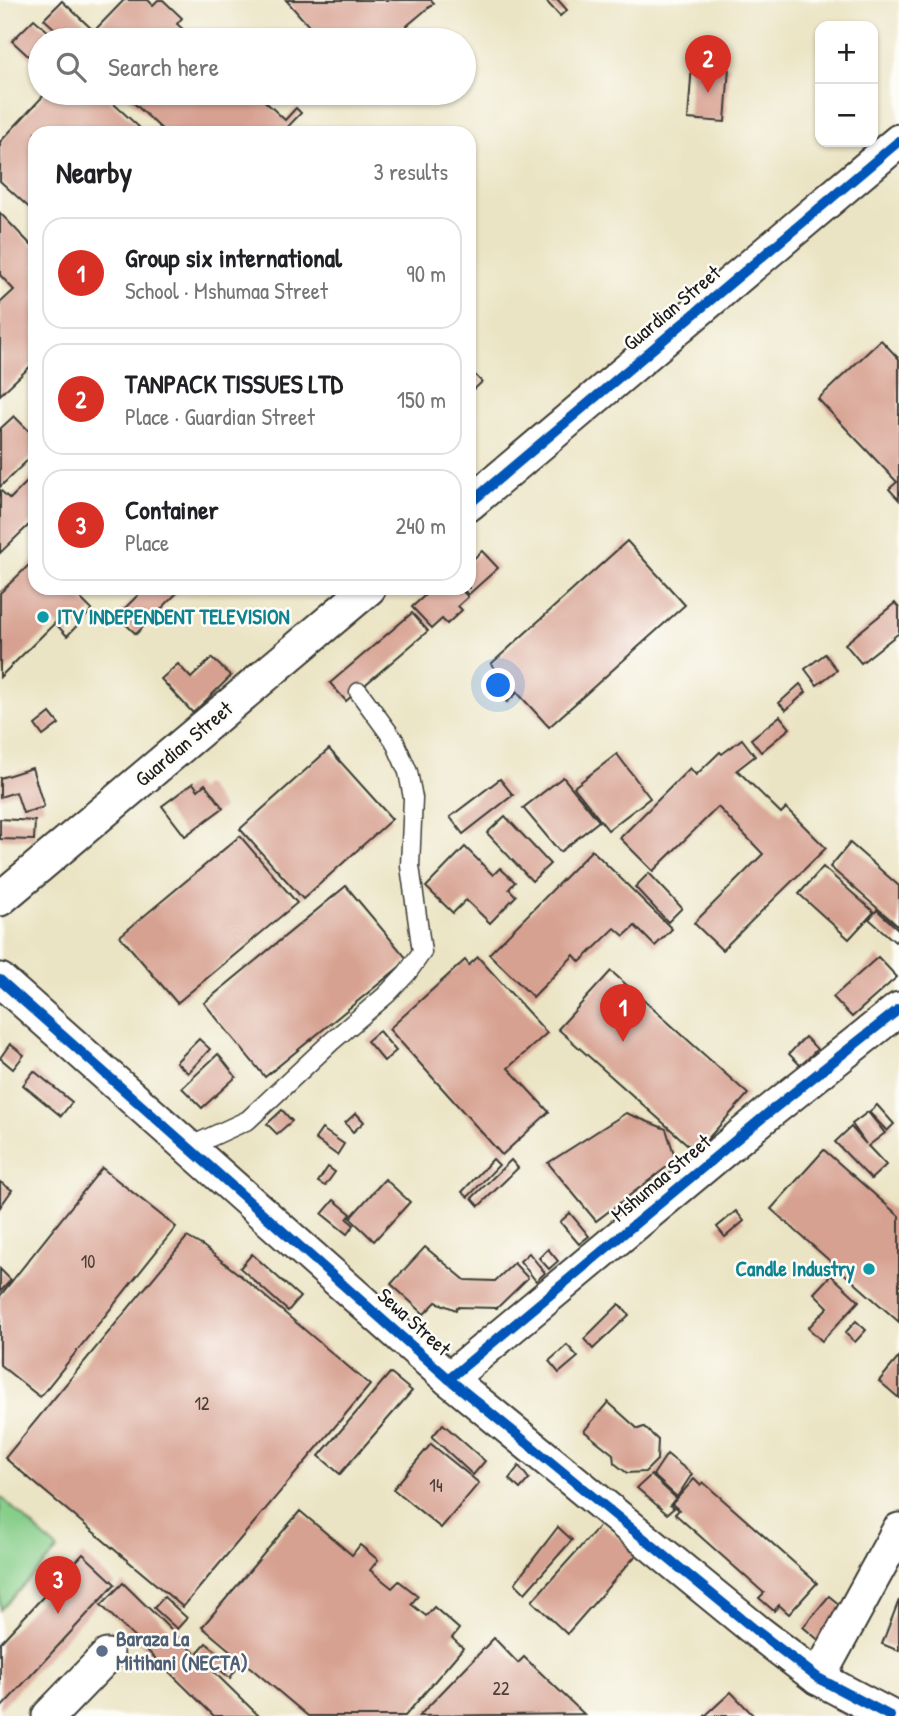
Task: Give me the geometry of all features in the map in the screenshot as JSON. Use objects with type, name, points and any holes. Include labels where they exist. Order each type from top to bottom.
[{"type":"street","name":"Guardian Street","points":[[476,498],[899,141]]},
{"type":"street","name":"Guardian Street","points":[[0,899],[361,595]]},
{"type":"street","name":"Sewa Street","points":[[0,980],[449,1379],[818,1678],[890,1716]]},
{"type":"street","name":"Mshumaa Street","points":[[449,1379],[767,1114],[899,1009]]},
{"type":"street","points":[[818,1678],[899,1530]]},
{"type":"street","points":[[49,1716],[107,1656]]},
{"type":"lane","points":[[189,1147],[248,1120],[386,995],[407,973],[422,951],[410,866],[413,798],[408,772],[394,740],[359,692]]},
{"type":"green space","points":[[0,1496],[58,1550],[0,1610]]},
{"type":"building","points":[[124,0],[148,0],[153,5],[158,0],[163,0],[182,18],[177,24],[182,28],[97,28]]},
{"type":"building","points":[[286,0],[431,0],[434,3],[404,28],[310,28]]},
{"type":"building","points":[[545,0],[558,0],[567,10],[560,16]]},
{"type":"building","points":[[62,1],[91,28],[54,28],[44,19]]},
{"type":"building","points":[[34,19],[44,28],[28,28],[28,56],[12,41]]},
{"type":"building","points":[[692,64],[729,67],[725,122],[688,119]]},
{"type":"building","points":[[35,105],[115,105],[138,126],[28,126],[28,207],[0,181],[0,142]]},
{"type":"building","points":[[136,105],[269,105],[285,120],[296,108],[301,113],[289,126],[158,126]]},
{"type":"building","points":[[0,213],[28,242],[28,369],[0,395],[0,303],[14,290],[0,275]]},
{"type":"building","points":[[881,340],[899,359],[899,500],[889,489],[897,482],[818,399]]},
{"type":"building","points":[[476,376],[482,382],[476,388]]},
{"type":"building","points":[[14,416],[28,430],[28,460],[0,487],[0,429]]},
{"type":"building","points":[[28,481],[28,526],[0,553],[0,490],[10,499]]},
{"type":"building","points":[[627,541],[685,605],[549,727],[491,664]]},
{"type":"building","points":[[482,551],[498,568],[476,588],[476,557]]},
{"type":"building","name":"ITV INDEPENDENT TELEVISION","points":[[28,566],[28,595],[77,595],[92,610],[67,636],[55,623],[0,677],[0,593]]},
{"type":"building","points":[[138,595],[175,595],[136,634],[117,616]]},
{"type":"building","points":[[425,595],[468,597],[458,606],[462,610],[447,624],[442,619],[432,628],[412,607]]},
{"type":"building","points":[[895,603],[899,608],[899,633],[861,663],[845,644]]},
{"type":"building","points":[[412,613],[428,631],[346,701],[330,683]]},
{"type":"building","points":[[825,654],[837,670],[817,685],[805,669]]},
{"type":"building","points":[[212,658],[231,676],[193,713],[161,679],[178,664],[191,678]]},
{"type":"building","points":[[496,672],[516,694],[507,702],[486,680]]},
{"type":"building","points":[[800,684],[806,692],[786,710],[779,703]]},
{"type":"building","points":[[50,713],[59,724],[43,736],[35,725]]},
{"type":"building","points":[[780,716],[790,728],[761,752],[751,739]]},
{"type":"building","points":[[742,739],[755,756],[737,770],[781,813],[786,808],[826,848],[722,950],[694,923],[763,854],[718,807],[653,871],[620,838],[690,768],[696,775],[720,752],[722,754]]},
{"type":"building","points":[[329,749],[392,819],[303,899],[240,829]]},
{"type":"building","points":[[617,754],[650,798],[608,830],[574,787]]},
{"type":"building","points":[[32,768],[44,807],[23,813],[16,792],[0,797],[0,778]]},
{"type":"building","points":[[563,777],[599,821],[560,852],[523,808]]},
{"type":"building","points":[[500,779],[513,795],[463,834],[450,817]]},
{"type":"building","points":[[193,783],[198,790],[205,784],[223,808],[185,836],[162,806]]},
{"type":"building","points":[[505,816],[550,864],[532,881],[487,833]]},
{"type":"building","points":[[0,819],[35,821],[34,840],[0,839]]},
{"type":"building","points":[[240,836],[297,903],[177,1003],[120,936]]},
{"type":"building","points":[[850,843],[899,886],[899,927],[830,867]]},
{"type":"building","points":[[465,847],[493,875],[500,868],[515,882],[509,889],[516,896],[490,923],[466,900],[453,913],[426,887]]},
{"type":"building","points":[[592,850],[672,929],[655,946],[635,926],[624,936],[615,928],[580,962],[574,955],[533,997],[489,954]]},
{"type":"building","points":[[823,867],[874,912],[849,939],[799,894]]},
{"type":"building","points":[[649,873],[682,908],[668,922],[635,887]]},
{"type":"building","points":[[346,886],[408,960],[265,1077],[204,1003]]},
{"type":"building","points":[[877,910],[899,930],[899,938],[895,942],[869,919]]},
{"type":"building","points":[[478,957],[547,1033],[508,1068],[549,1112],[502,1155],[389,1029],[465,960],[469,965]]},
{"type":"building","points":[[878,957],[897,977],[852,1017],[833,997]]},
{"type":"building","points":[[611,971],[748,1094],[696,1152],[558,1029]]},
{"type":"building","points":[[379,1031],[396,1051],[384,1061],[367,1041]]},
{"type":"building","points":[[805,1037],[817,1049],[801,1066],[789,1054]]},
{"type":"building","points":[[199,1039],[210,1049],[188,1073],[176,1062]]},
{"type":"building","points":[[10,1044],[24,1055],[13,1069],[0,1058]]},
{"type":"building","points":[[218,1054],[236,1077],[202,1108],[182,1088]]},
{"type":"building","points":[[34,1071],[72,1102],[61,1116],[23,1085]]},
{"type":"building","points":[[877,1105],[894,1124],[887,1131],[869,1112]]},
{"type":"building","points":[[282,1110],[292,1121],[277,1134],[267,1124]]},
{"type":"building","points":[[868,1112],[885,1133],[868,1146],[886,1165],[871,1179],[835,1142],[851,1127],[866,1144],[852,1124]]},
{"type":"building","points":[[356,1113],[364,1122],[353,1132],[345,1123]]},
{"type":"building","points":[[626,1113],[666,1129],[676,1160],[596,1221],[548,1163]]},
{"type":"building","points":[[322,1129],[344,1144],[337,1155],[315,1139]]},
{"type":"building","name":"Candle Industry","points":[[824,1150],[899,1216],[899,1322],[771,1209]]},
{"type":"building","points":[[493,1159],[499,1165],[468,1197],[462,1192]]},
{"type":"building","points":[[511,1160],[518,1168],[479,1206],[472,1198]]},
{"type":"building","points":[[328,1167],[335,1172],[325,1186],[318,1182]]},
{"type":"building","points":[[102,1168],[176,1227],[40,1397],[0,1365],[0,1296]]},
{"type":"building","points":[[385,1179],[410,1202],[374,1241],[350,1218]]},
{"type":"building","points":[[0,1182],[12,1190],[0,1207]]},
{"type":"building","points":[[334,1200],[351,1214],[347,1219],[354,1225],[347,1234],[322,1214]]},
{"type":"building","points":[[736,1211],[744,1221],[725,1237],[717,1227]]},
{"type":"building","points":[[570,1213],[589,1236],[579,1244],[560,1222]]},
{"type":"building","points":[[187,1237],[241,1276],[370,1385],[183,1607],[5,1458]]},
{"type":"building","points":[[425,1247],[465,1280],[495,1281],[514,1263],[528,1278],[497,1308],[457,1307],[456,1310],[436,1302],[424,1314],[391,1284]]},
{"type":"building","points":[[548,1249],[558,1261],[549,1269],[539,1258]]},
{"type":"building","points":[[529,1253],[545,1273],[536,1281],[520,1261]]},
{"type":"building","points":[[252,1254],[300,1297],[288,1311],[240,1268]]},
{"type":"building","points":[[0,1269],[11,1280],[0,1292]]},
{"type":"building","points":[[831,1275],[859,1301],[822,1341],[808,1328],[828,1307],[814,1293]]},
{"type":"building","points":[[619,1304],[629,1315],[593,1349],[584,1339]]},
{"type":"building","points":[[856,1321],[866,1330],[855,1342],[845,1333]]},
{"type":"building","points":[[567,1345],[578,1357],[559,1373],[549,1361]]},
{"type":"building","points":[[899,1357],[899,1398],[879,1381]]},
{"type":"building","points":[[390,1373],[412,1391],[340,1474],[319,1456]]},
{"type":"building","points":[[608,1402],[638,1429],[644,1427],[658,1440],[657,1460],[645,1472],[627,1473],[614,1463],[613,1454],[584,1431]]},
{"type":"building","points":[[443,1424],[485,1461],[473,1475],[432,1437]]},
{"type":"building","points":[[431,1444],[479,1483],[441,1528],[393,1489]]},
{"type":"building","points":[[667,1454],[692,1474],[677,1497],[653,1475]]},
{"type":"building","points":[[519,1466],[529,1479],[520,1489],[509,1479]]},
{"type":"building","points":[[651,1475],[676,1498],[670,1505],[674,1508],[667,1514],[637,1488]]},
{"type":"building","points":[[694,1479],[700,1485],[703,1482],[817,1583],[789,1614],[779,1605],[774,1611],[759,1598],[764,1593],[675,1514],[679,1510],[672,1504]]},
{"type":"building","points":[[300,1511],[352,1555],[360,1545],[378,1560],[370,1570],[392,1588],[399,1581],[418,1596],[411,1604],[426,1616],[434,1607],[459,1629],[452,1638],[463,1648],[405,1716],[308,1716],[202,1627]]},
{"type":"building","points":[[601,1524],[638,1553],[567,1634],[532,1601]]},
{"type":"building","points":[[558,1527],[572,1540],[525,1593],[515,1583]]},
{"type":"building","points":[[83,1554],[115,1584],[0,1709],[0,1643]]},
{"type":"building","points":[[123,1583],[259,1716],[214,1716],[101,1605]]},
{"type":"building","points":[[829,1596],[847,1611],[821,1642],[803,1627]]},
{"type":"building","points":[[164,1597],[187,1618],[177,1629],[154,1608]]},
{"type":"building","points":[[899,1600],[899,1651],[882,1644]]},
{"type":"building","points":[[494,1638],[518,1663],[524,1657],[584,1714],[419,1716]]},
{"type":"building","points":[[206,1643],[237,1668],[230,1678],[198,1652]]},
{"type":"building","points":[[731,1692],[754,1716],[705,1716]]},
{"type":"cycle path","points":[[476,498],[899,141]]},
{"type":"cycle path","points":[[0,980],[449,1379],[818,1678],[890,1716]]},
{"type":"cycle path","points":[[449,1379],[767,1114],[899,1009]]},
{"type":"place","name":"TANPACK TISSUES LTD","points":[[708,93]]},
{"type":"place","name":"ITV INDEPENDENT TELEVISION","points":[[43,617]]},
{"type":"place","name":"Group six international","points":[[623,1042]]},
{"type":"place","name":"Candle Industry","points":[[869,1269]]},
{"type":"place","name":"Container","points":[[58,1614]]},
{"type":"place","name":"Baraza La Mitihani (NECTA)","points":[[102,1651]]}]
